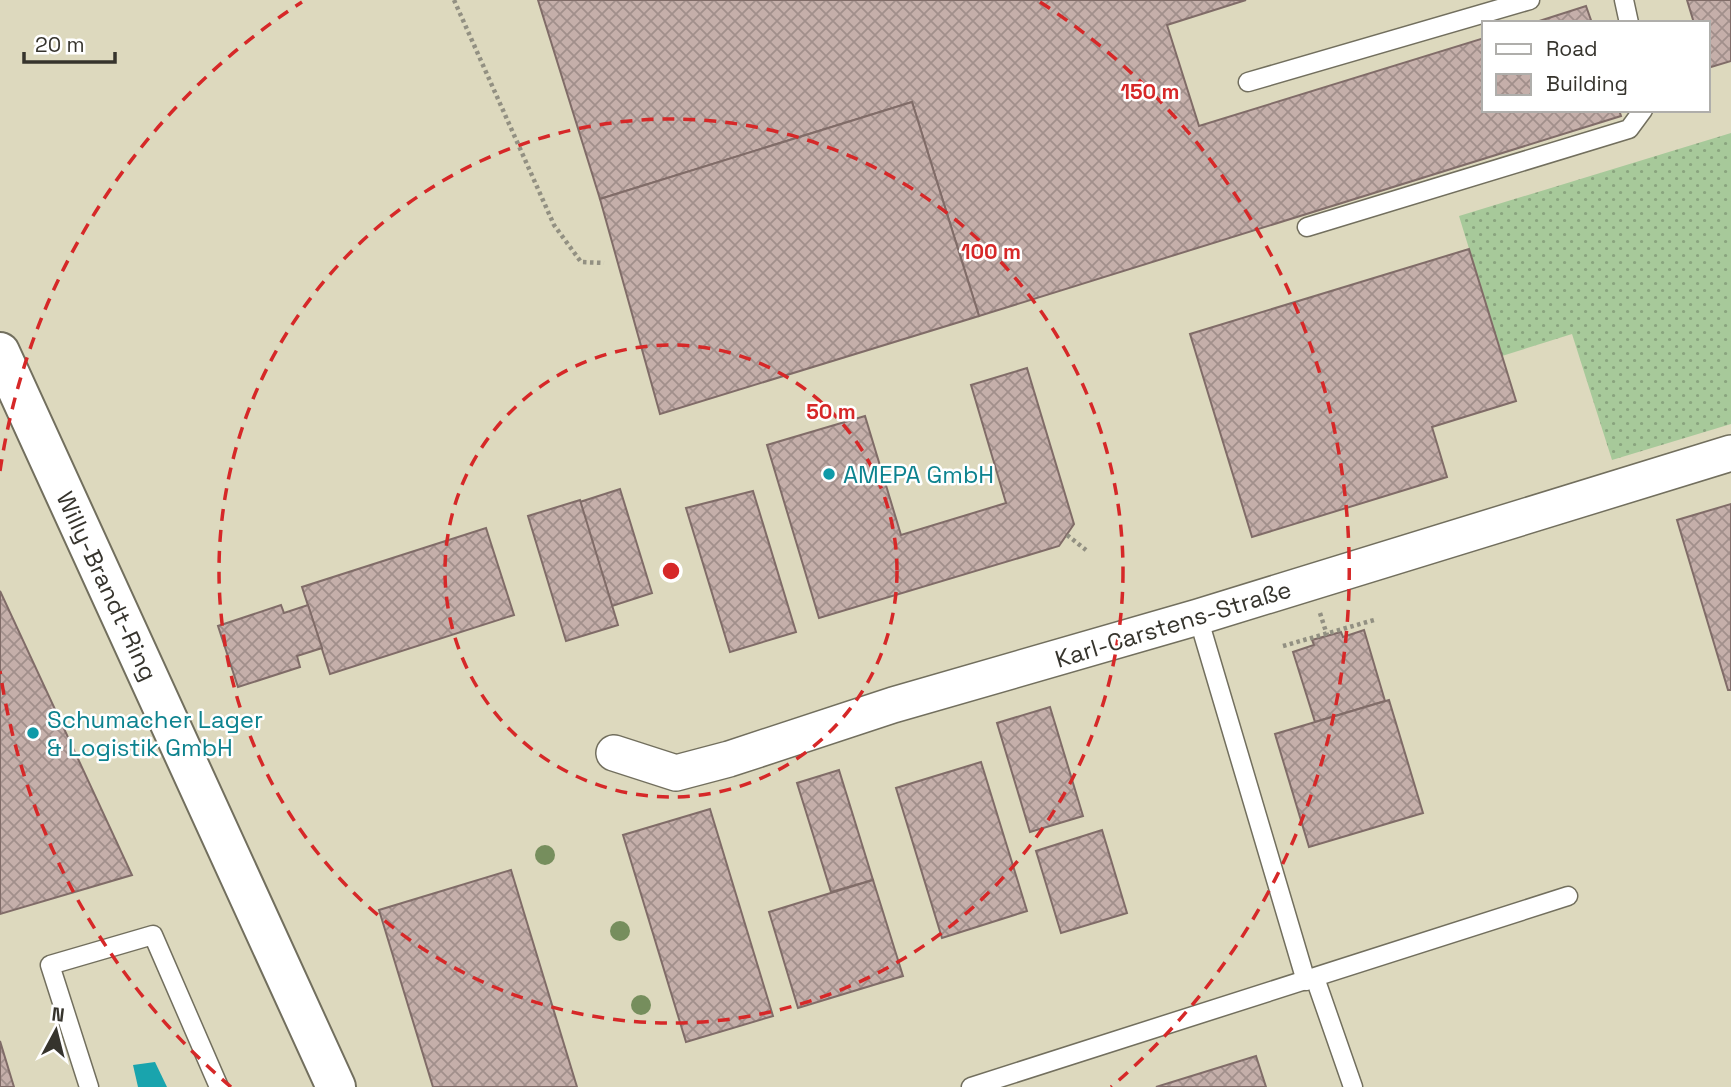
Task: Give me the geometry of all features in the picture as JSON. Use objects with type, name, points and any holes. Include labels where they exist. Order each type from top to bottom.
[{"type":"street","name":"Willy-Brandt-Ring","points":[[0,352],[336,1087]]},
{"type":"street","name":"Karl-Carstens-Straße","points":[[614,753],[676,772],[1198,617],[1731,453]]},
{"type":"lane","points":[[1248,82],[1530,0]]},
{"type":"lane","points":[[1623,0],[1628,21]]},
{"type":"lane","points":[[1307,227],[1629,129],[1642,112]]},
{"type":"lane","points":[[1198,617],[1310,979],[1353,1087]]},
{"type":"lane","points":[[971,1087],[1568,896]]},
{"type":"lane","points":[[89,1087],[50,965],[153,935],[219,1087]]},
{"type":"path","points":[[454,0],[554,225],[582,262],[604,263]]},
{"type":"path","points":[[1067,535],[1086,550]]},
{"type":"path","points":[[1283,646],[1374,620]]},
{"type":"shaded area","points":[[0,0],[1731,0],[1731,1087],[0,1087]]},
{"type":"green space","points":[[1731,133],[1731,424],[1612,460],[1572,334],[1502,356],[1459,216]]},
{"type":"water","points":[[155,1062],[167,1087],[138,1087],[133,1065]]},
{"type":"building","points":[[538,0],[1246,0],[1167,25],[1199,126],[1482,39],[1482,112],[1620,112],[1621,116],[979,316],[912,102],[600,199]]},
{"type":"building","points":[[1687,0],[1731,0],[1731,61],[1710,67],[1710,21],[1693,21]]},
{"type":"building","points":[[1586,6],[1591,21],[1539,21]]},
{"type":"building","points":[[912,102],[979,316],[660,414],[600,199]]},
{"type":"building","points":[[1469,249],[1516,401],[1432,427],[1447,477],[1252,537],[1190,334]]},
{"type":"building","name":"AMEPA GmbH","points":[[1027,368],[1074,524],[1059,546],[819,618],[767,445],[865,416],[901,535],[1006,503],[971,385]]},
{"type":"building","points":[[620,489],[652,593],[612,606],[580,502]]},
{"type":"building","points":[[753,491],[796,632],[730,652],[686,508]]},
{"type":"building","points":[[580,500],[618,625],[566,641],[528,516]]},
{"type":"building","points":[[1731,504],[1731,690],[1728,690],[1677,520]]},
{"type":"building","points":[[486,528],[514,615],[330,674],[302,587]]},
{"type":"building","name":"Schumacher Lager & Logistik GmbH","points":[[0,591],[132,875],[0,914]]},
{"type":"building","points":[[281,605],[284,613],[308,605],[322,648],[297,656],[300,667],[238,687],[218,626]]},
{"type":"building","points":[[1364,630],[1385,701],[1315,722],[1293,652],[1314,645],[1312,640],[1341,632],[1343,637]]},
{"type":"building","points":[[1389,700],[1423,813],[1309,847],[1275,734]]},
{"type":"building","points":[[1050,707],[1083,816],[1030,832],[997,723]]},
{"type":"building","points":[[981,762],[1027,911],[942,938],[896,788]]},
{"type":"building","points":[[839,770],[873,880],[831,892],[797,783]]},
{"type":"building","points":[[710,809],[773,1016],[686,1042],[623,835]]},
{"type":"building","points":[[1102,830],[1127,913],[1061,933],[1036,851]]},
{"type":"building","points":[[511,870],[577,1087],[433,1087],[379,910]]},
{"type":"building","points":[[873,880],[903,976],[798,1008],[769,912]]},
{"type":"building","points":[[0,1041],[14,1087],[0,1087]]},
{"type":"building","points":[[1256,1056],[1266,1087],[1156,1087]]},
{"type":"place","name":"AMEPA GmbH","points":[[829,474]]},
{"type":"place","name":"Schumacher Lager & Logistik GmbH","points":[[33,733]]}]
